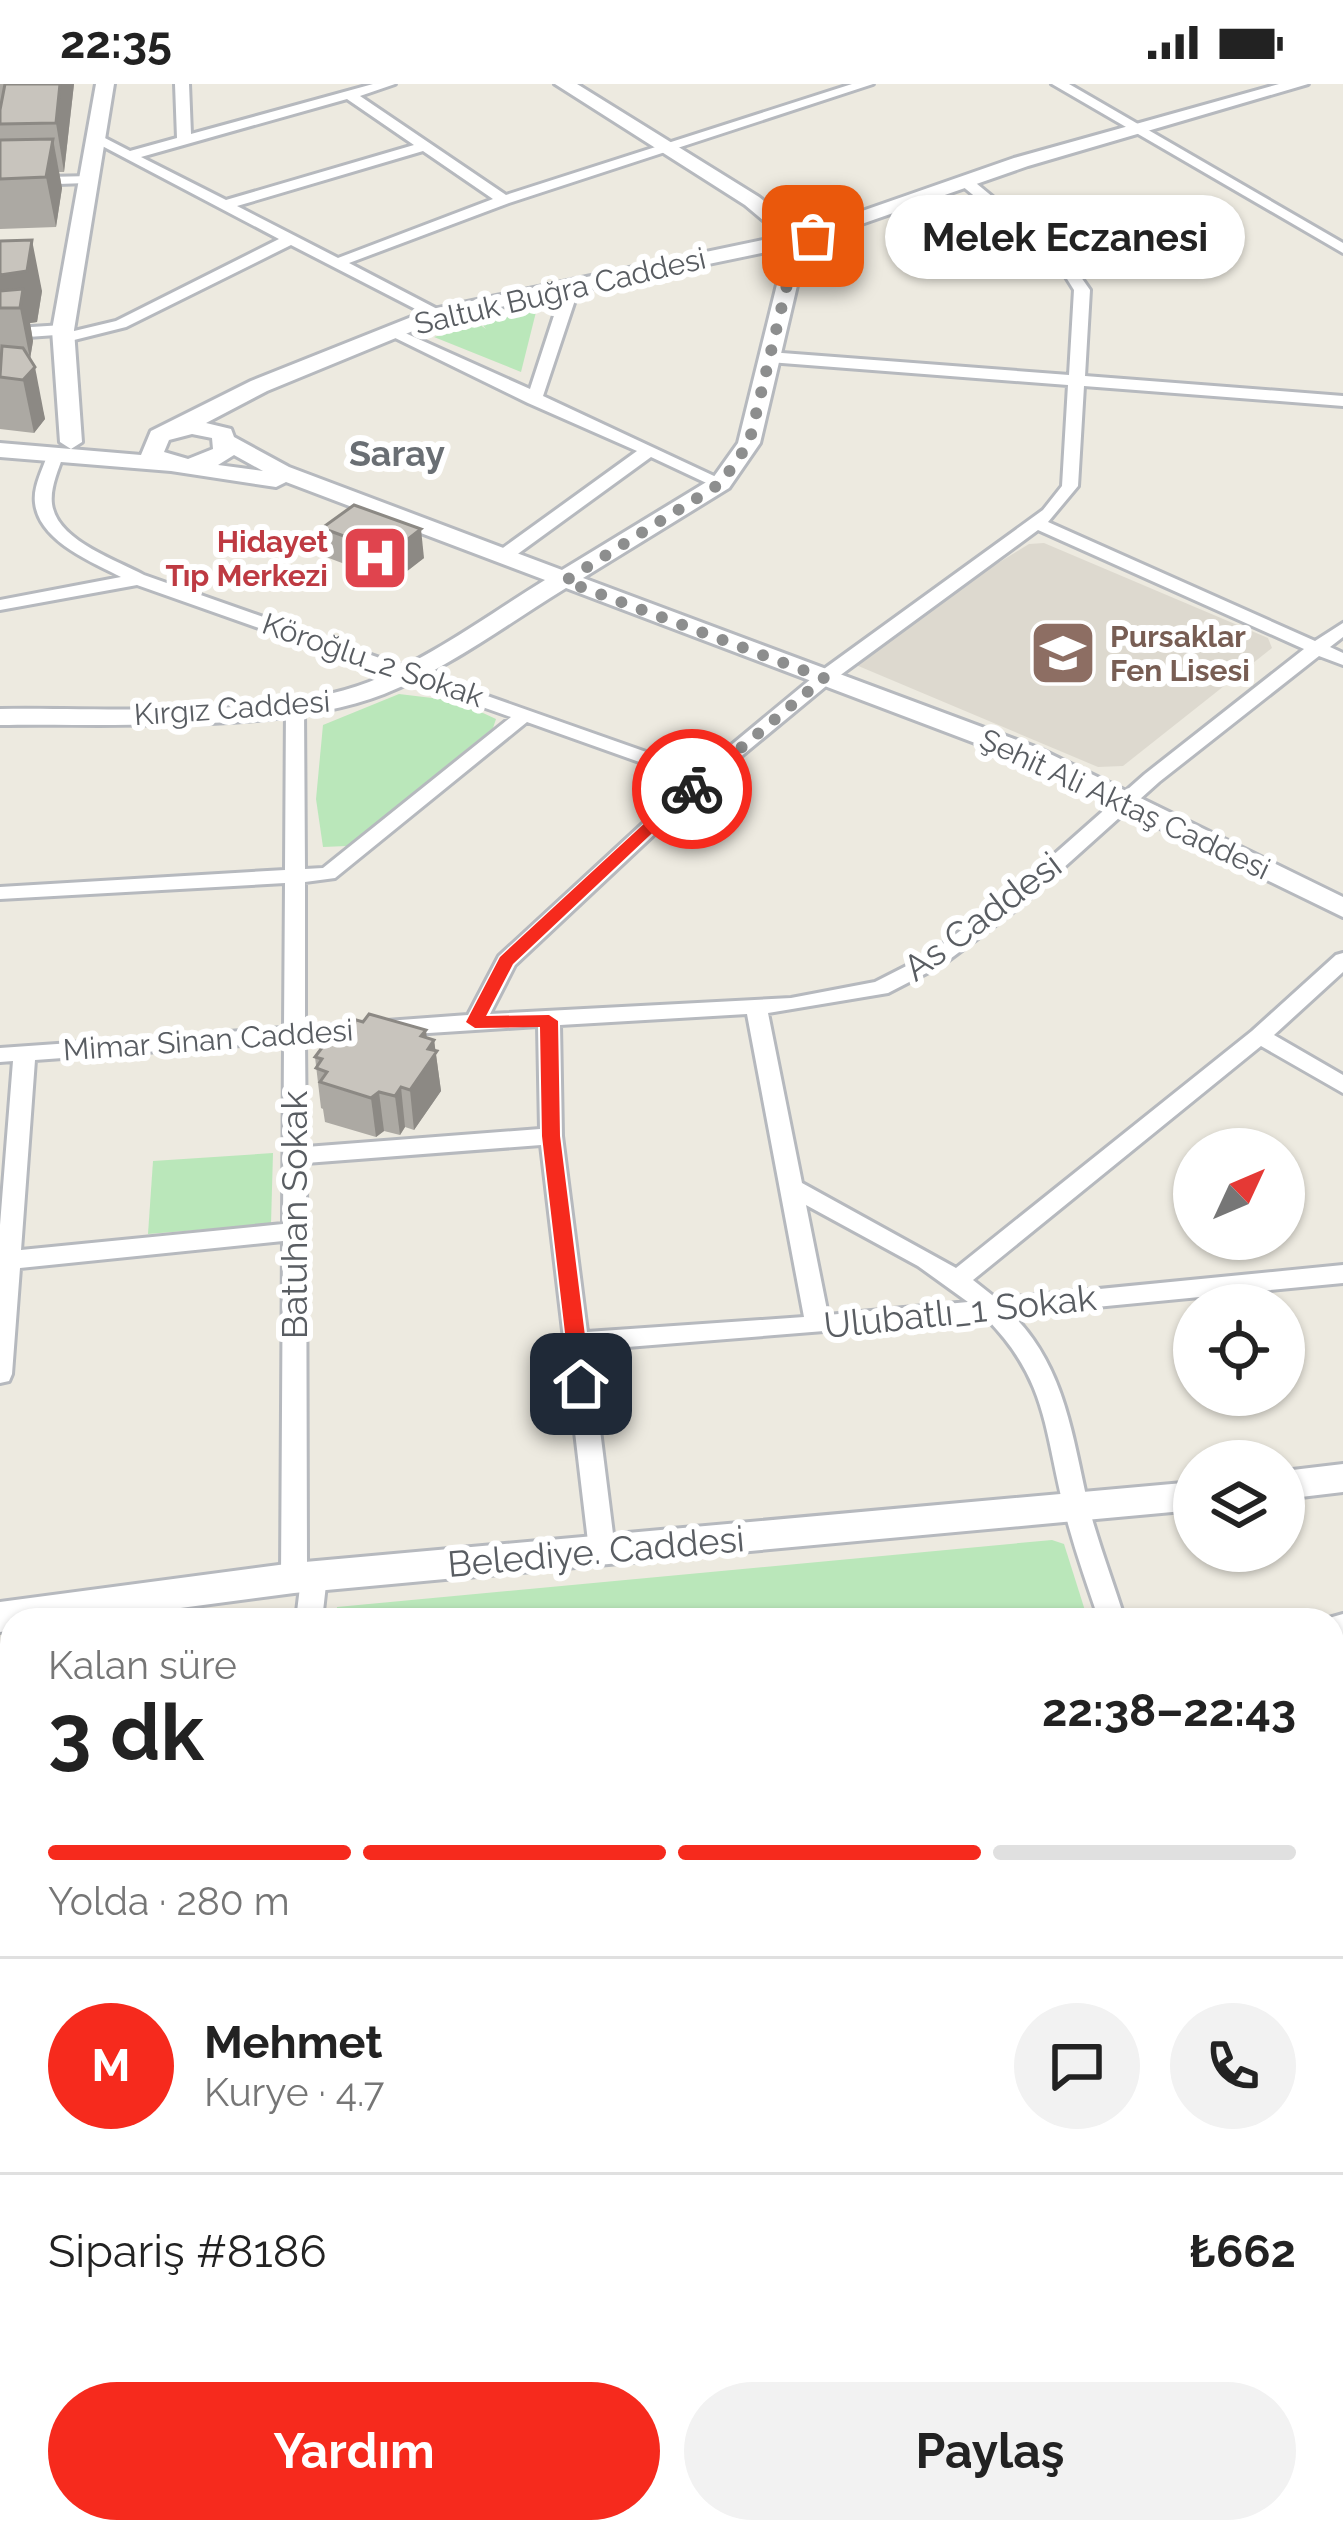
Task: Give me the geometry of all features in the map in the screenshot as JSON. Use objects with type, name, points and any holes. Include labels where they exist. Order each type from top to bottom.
[{"type":"street","points":[[63,449],[63,334],[105,84]]},
{"type":"street","points":[[182,84],[184,139]]},
{"type":"street","points":[[128,156],[388,84]]},
{"type":"street","points":[[563,84],[752,201],[798,239]]},
{"type":"street","points":[[337,263],[504,200],[866,84]]},
{"type":"street","points":[[1059,84],[1343,249]]},
{"type":"street","name":"Saltuk Buğra Caddesi","points":[[174,430],[388,331],[436,314],[798,239],[874,218],[966,182],[1133,128],[1299,84]]},
{"type":"street","points":[[350,95],[504,200]]},
{"type":"street","points":[[96,139],[436,314]]},
{"type":"street","points":[[224,205],[426,146]]},
{"type":"street","points":[[0,182],[87,179]]},
{"type":"street","points":[[475,1022],[506,961],[703,778],[824,678],[1040,525],[1070,486],[1078,279],[966,182]]},
{"type":"street","points":[[0,334],[63,334],[121,324],[291,239]]},
{"type":"street","name":"Kırgız Caddesi","points":[[0,717],[295,708],[344,700],[409,674],[565,581],[721,483],[745,454],[798,239]]},
{"type":"street","points":[[534,400],[572,285]]},
{"type":"street","points":[[388,331],[721,483]]},
{"type":"street","points":[[770,358],[1343,401]]},
{"type":"street","name":"Saltuk Buğra Caddesi","points":[[228,441],[241,419],[308,367]]},
{"type":"street","name":"Şehit Ali Aktaş Caddesi","points":[[63,449],[204,428],[281,472],[364,505],[1014,748],[1343,908]]},
{"type":"street","points":[[174,430],[151,448],[156,458],[176,465],[211,461],[228,441]]},
{"type":"street","name":"Şehit Ali Aktaş Caddesi","points":[[0,447],[63,449],[176,465],[281,482],[364,505]]},
{"type":"street","name":"Köroğlu_2 Sokak","points":[[63,449],[44,494],[45,513],[60,532],[138,579],[703,778]]},
{"type":"street","points":[[502,557],[648,451]]},
{"type":"street","points":[[1040,525],[1343,660]]},
{"type":"street","points":[[0,605],[138,579]]},
{"type":"street","name":"As Caddesi","points":[[475,1022],[820,1003],[881,988],[935,960],[1015,900],[1127,799],[1343,628]]},
{"type":"street","name":"Batuhan Sokak","points":[[295,708],[294,1231],[308,1608]]},
{"type":"street","points":[[0,893],[296,880],[328,874],[527,713]]},
{"type":"street","points":[[955,1282],[1260,1036],[1343,960]]},
{"type":"street","points":[[756,1007],[818,1325]]},
{"type":"street","points":[[549,1021],[551,1136],[602,1550]]},
{"type":"street","name":"Mimar Sinan Caddesi","points":[[12,1054],[475,1022]]},
{"type":"street","points":[[1260,1036],[1343,1085]]},
{"type":"street","points":[[0,1374],[12,1054]]},
{"type":"street","points":[[294,1156],[551,1136]]},
{"type":"street","points":[[791,1187],[991,1307],[1040,1367],[1108,1608]]},
{"type":"street","points":[[4,1260],[294,1231]]},
{"type":"street","name":"Ulubatlı_1 Sokak","points":[[576,1342],[818,1325],[1343,1274]]},
{"type":"street","points":[[1305,1483],[1343,1478]]},
{"type":"street","name":"Belediye. Caddesi","points":[[68,1608],[304,1577],[1173,1498]]},
{"type":"shaded area","name":"Pursaklar Fen Lisesi","points":[[1044,543],[1268,638],[1272,648],[1123,766],[1098,767],[856,665],[852,657],[920,611],[1029,544]]},
{"type":"green space","points":[[537,308],[521,372],[434,337],[479,324],[486,329],[481,323]]},
{"type":"green space","points":[[399,694],[457,701],[496,719],[493,728],[347,846],[323,847],[316,799],[323,725]]},
{"type":"green space","points":[[273,1153],[271,1224],[148,1234],[153,1161]]},
{"type":"green space","points":[[1052,1540],[1064,1544],[1084,1608],[337,1608]]},
{"type":"building","points":[[5,84],[60,84],[56,123],[0,124]]},
{"type":"building","points":[[53,139],[46,177],[0,179],[0,140]]},
{"type":"building","points":[[32,240],[27,271],[0,275],[0,241]]},
{"type":"building","points":[[23,289],[20,308],[0,308],[0,291]]},
{"type":"building","points":[[2,346],[23,348],[35,367],[23,380],[0,377]]},
{"type":"building","points":[[354,505],[421,529],[390,553],[322,528]]},
{"type":"building","points":[[369,1014],[426,1030],[421,1036],[434,1040],[428,1049],[437,1051],[410,1090],[401,1087],[395,1096],[379,1092],[371,1098],[320,1082],[327,1072],[316,1068],[322,1059],[315,1057],[339,1025],[347,1027],[353,1019],[363,1022]]},
{"type":"way so far","points":[[692,789],[824,678],[565,581],[721,483],[736,468],[749,443],[798,239],[813,236]]},
{"type":"place","name":"Melek Eczanesi","points":[[813,236]]},
{"type":"place","name":"Hidayet Tıp Merkezi","points":[[375,558]]},
{"type":"place","name":"Pursaklar Fen Lisesi","points":[[1063,653]]},
{"type":"district","name":"Saray","points":[[397,453]]},
{"type":"route","points":[[581,1384],[551,1136],[549,1021],[475,1022],[506,961],[692,789]]}]
